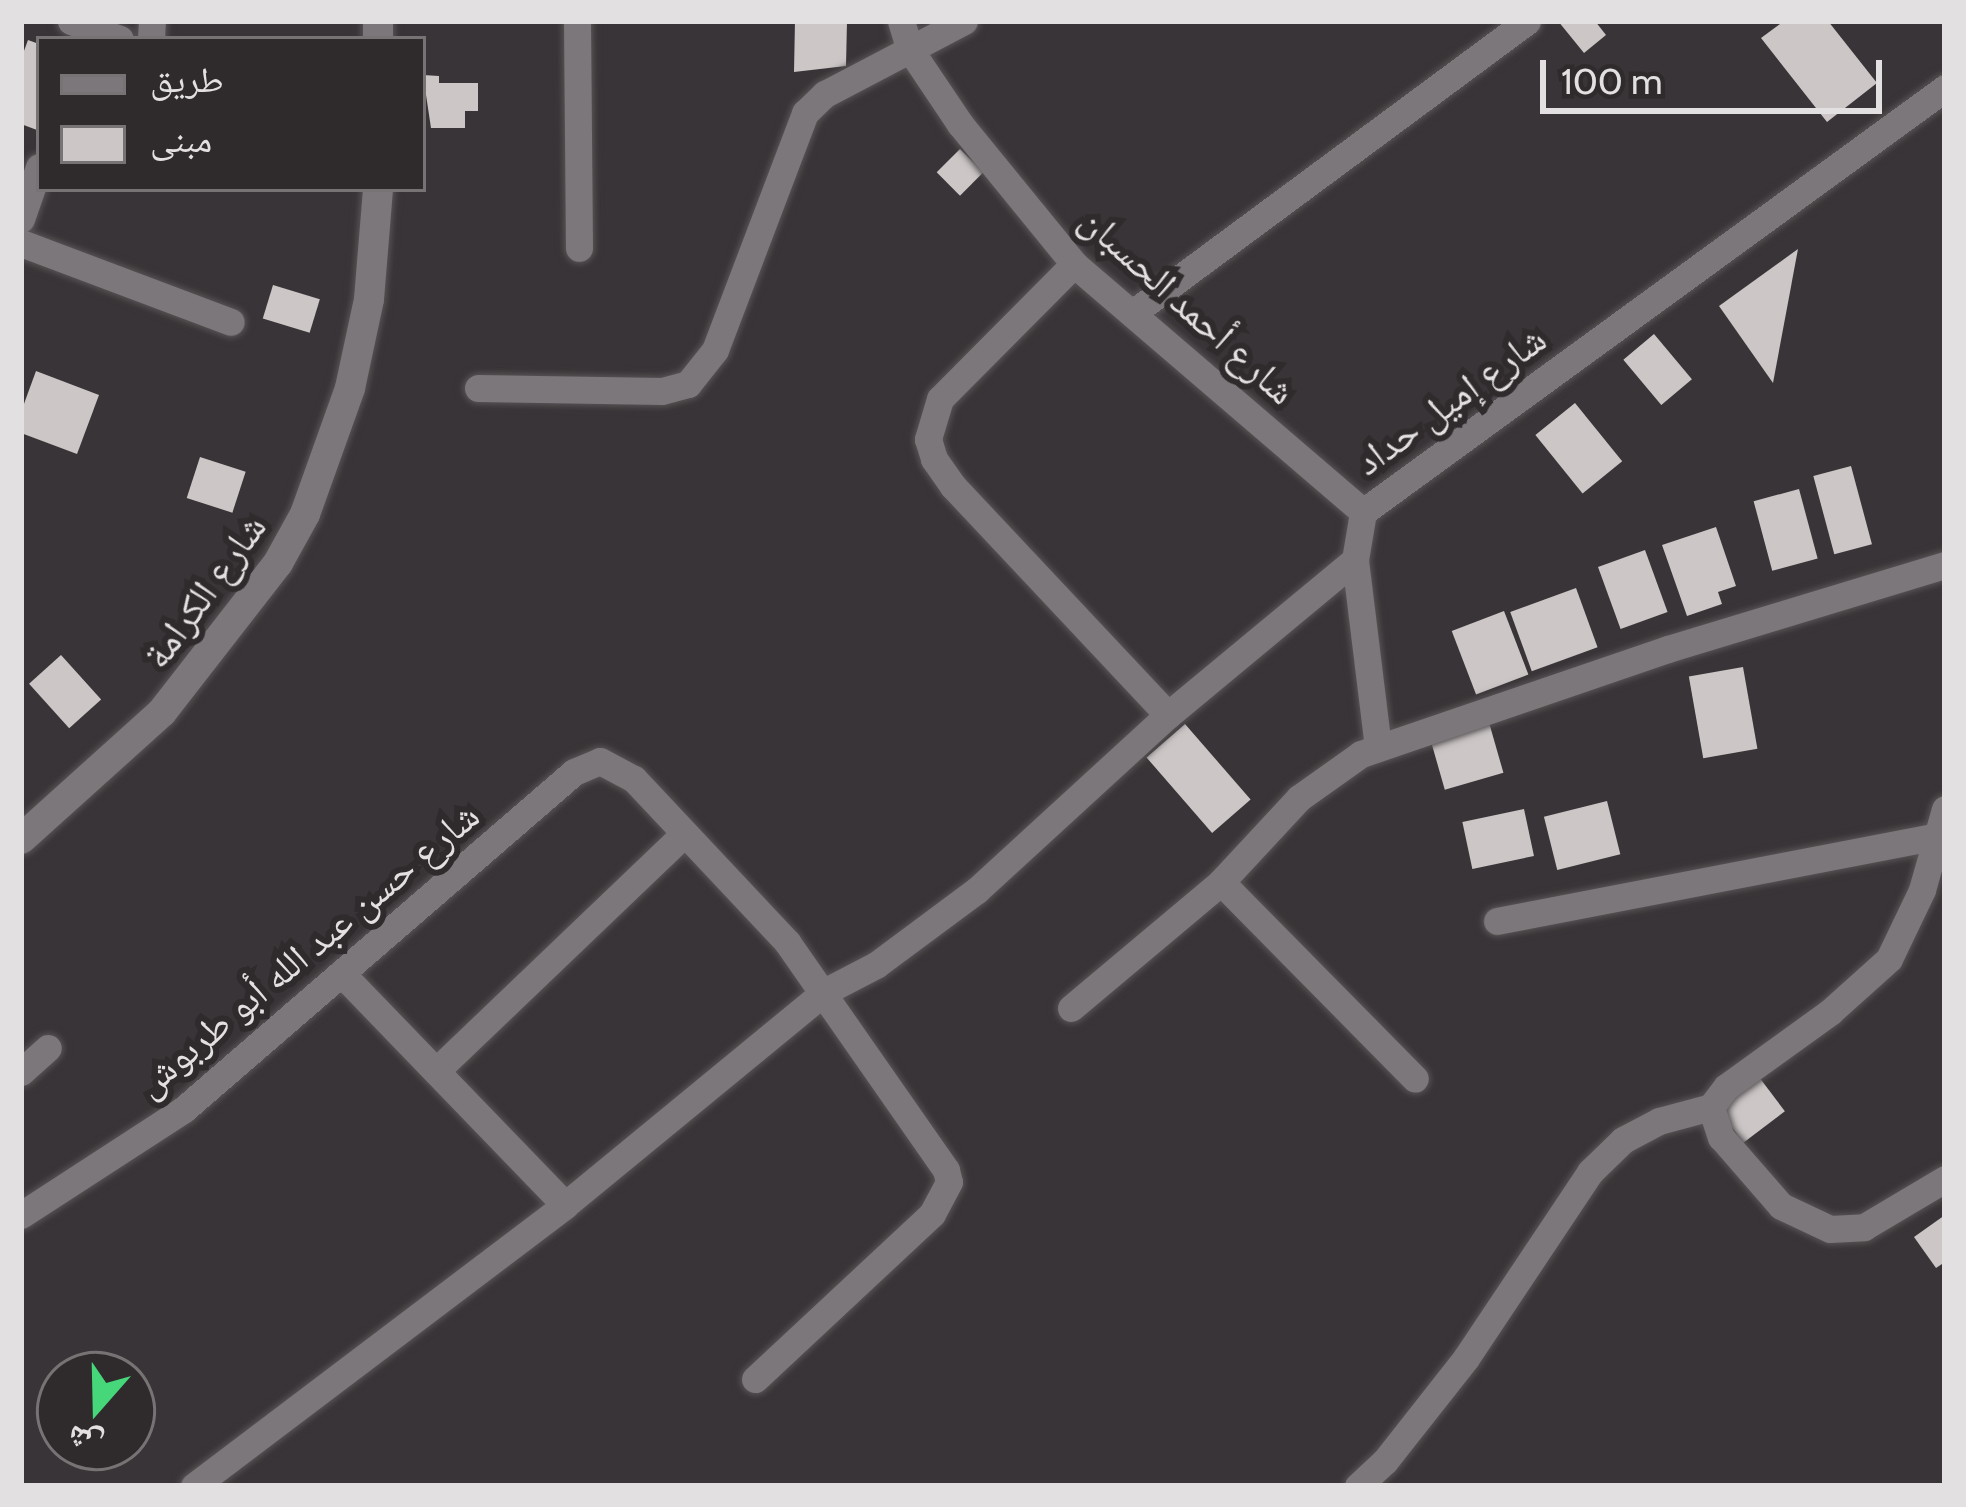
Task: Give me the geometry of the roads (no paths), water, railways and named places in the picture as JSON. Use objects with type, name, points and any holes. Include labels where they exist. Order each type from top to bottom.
[{"type":"street","points":[[577,21],[579,248]]},
{"type":"street","points":[[478,388],[662,391],[688,384],[715,350],[805,113],[905,35],[964,21]]},
{"type":"street","points":[[1134,312],[1527,21]]},
{"type":"street","name":"شارع أحمد الحسبان","points":[[905,35],[960,124],[1074,264],[1363,512]]},
{"type":"street","name":"شارع إميل حداد","points":[[1378,748],[1354,560],[1363,512],[1945,88]]},
{"type":"street","points":[[21,219],[36,176]]},
{"type":"street","name":"شارع الكرامة","points":[[21,839],[162,712],[278,563],[305,514],[350,388],[369,299],[378,192]]},
{"type":"street","points":[[21,243],[231,322]]},
{"type":"street","points":[[1074,264],[940,399],[928,439],[934,459],[953,486],[1168,715]]},
{"type":"street","points":[[194,1486],[565,1204],[824,992],[876,965],[959,904],[1168,715],[1354,560]]},
{"type":"street","points":[[1071,1008],[1221,882],[1311,788],[1378,748],[1668,649],[1945,565]]},
{"type":"street","name":"شارع حسن عبد الله أبو طربوش","points":[[21,1215],[184,1109],[344,976],[574,772],[600,761],[614,766],[685,833]]},
{"type":"street","points":[[1497,921],[1942,823]]},
{"type":"street","points":[[1358,1486],[1385,1461],[1466,1358],[1590,1172],[1641,1130],[1719,1097],[1830,1012],[1889,958],[1907,931],[1942,823]]},
{"type":"street","points":[[436,1071],[685,833],[788,942],[938,1154],[949,1183],[932,1214],[754,1378]]},
{"type":"street","points":[[1221,882],[1415,1079]]},
{"type":"street","points":[[344,976],[565,1204]]},
{"type":"street","points":[[21,1072],[48,1048]]},
{"type":"street","points":[[1719,1097],[1721,1137],[1781,1206],[1830,1229],[1864,1227],[1945,1179]]}]
